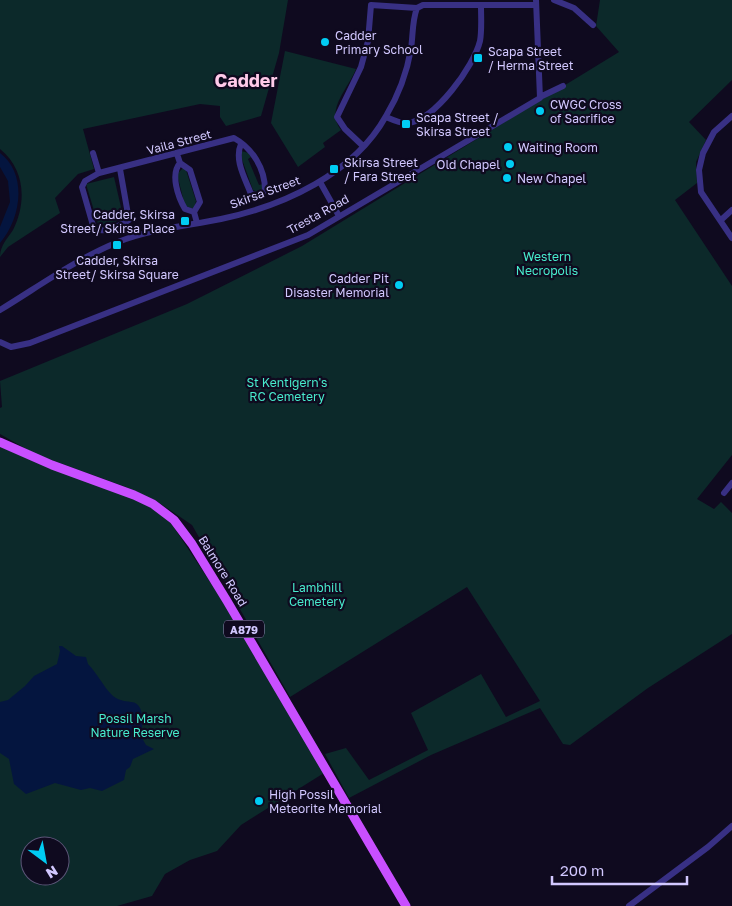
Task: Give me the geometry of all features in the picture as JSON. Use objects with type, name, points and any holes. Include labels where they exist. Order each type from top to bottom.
[{"type":"main road","name":"Balmore Road","points":[[0,442],[52,466],[134,495],[153,504],[174,520],[192,544],[227,600],[406,906]]},
{"type":"street","points":[[554,0],[574,8],[593,25]]},
{"type":"street","points":[[363,146],[345,129],[337,117],[361,67],[368,41],[371,5],[410,6],[417,8],[423,5],[481,6],[536,2],[540,97]]},
{"type":"street","points":[[386,118],[400,123],[415,121],[445,98],[457,84],[472,61],[480,40],[481,6]]},
{"type":"street","name":"Skirsa Street","points":[[0,310],[66,269],[116,243],[160,230],[238,215],[264,207],[320,182],[363,146],[386,118],[408,64],[417,8]]},
{"type":"street","name":"Tresta Road","points":[[0,342],[11,347],[30,343],[297,240],[540,97],[563,86]]},
{"type":"street","points":[[732,116],[714,132],[703,152],[699,170],[701,192],[732,238]]},
{"type":"street","name":"Vaila Street","points":[[99,173],[234,138],[241,144]]},
{"type":"street","points":[[241,144],[248,146],[252,151],[265,182],[266,190],[260,196],[251,194],[238,159],[238,151],[241,144]]},
{"type":"street","points":[[93,153],[99,173],[85,181],[82,186],[94,228],[102,231],[112,230],[129,220],[120,169]]},
{"type":"street","points":[[177,154],[180,163],[190,170],[200,202],[194,212],[197,223]]},
{"type":"street","points":[[180,163],[175,168],[180,201],[185,209],[194,212]]},
{"type":"street","points":[[320,182],[339,216]]},
{"type":"street","points":[[260,196],[264,207]]},
{"type":"street","points":[[721,220],[732,210]]},
{"type":"street","points":[[112,230],[116,243]]},
{"type":"street","points":[[724,493],[731,485]]},
{"type":"street","points":[[629,906],[708,847],[732,826]]},
{"type":"green space","points":[[0,0],[288,0],[279,53],[261,116],[226,126],[220,117],[220,106],[200,104],[83,129],[94,169],[78,174],[55,198],[60,213],[8,247],[0,257],[3,246],[13,230],[22,197],[19,176],[15,166],[0,149]]},
{"type":"green space","points":[[600,0],[732,0],[732,80],[689,122],[706,140],[696,162],[697,183],[675,200],[732,286],[732,455],[697,499],[714,509],[721,502],[732,513],[732,634],[648,688],[570,745],[563,744],[540,708],[431,755],[349,798],[325,754],[346,748],[369,780],[428,750],[411,713],[481,674],[506,717],[540,701],[467,587],[290,697],[192,525],[158,502],[126,487],[35,454],[0,434],[0,408],[2,407],[0,381],[187,304],[302,246],[619,52],[596,26]]},
{"type":"green space","points":[[285,51],[356,69],[340,100],[335,115],[341,130],[323,143],[325,147],[298,167],[271,123]]},
{"type":"green space","points":[[241,151],[249,153],[251,157],[248,159],[259,185],[263,184],[264,188],[260,193],[253,190],[240,154]]},
{"type":"green space","points":[[183,168],[186,170],[196,201],[194,209],[185,206],[177,174]]},
{"type":"green space","points":[[114,177],[123,216],[112,223],[98,224],[86,184]]},
{"type":"green space","name":"Possil Marsh Nature Reserve","points":[[0,444],[141,501],[162,513],[173,526],[224,603],[324,773],[241,825],[217,851],[190,860],[165,874],[152,896],[117,906],[0,906]]},
{"type":"water","points":[[0,153],[9,162],[15,173],[18,184],[18,197],[17,210],[13,222],[0,243],[0,227],[10,202],[8,181],[0,167]]},
{"type":"water","points":[[59,646],[62,646],[76,656],[86,657],[88,664],[116,698],[136,703],[141,711],[142,738],[146,745],[154,749],[133,759],[130,767],[126,770],[124,780],[102,791],[90,788],[81,790],[55,783],[26,794],[14,784],[9,759],[0,753],[0,702],[8,700],[34,676],[57,664],[60,651]]},
{"type":"place","name":"Cadder Primary School","points":[[325,42]]},
{"type":"place","name":"Scapa Street / Herma Street","points":[[478,58]]},
{"type":"place","name":"CWGC Cross of Sacrifice","points":[[540,111]]},
{"type":"place","name":"Scapa Street / Skirsa Street","points":[[406,124]]},
{"type":"place","name":"Waiting Room","points":[[508,147]]},
{"type":"place","name":"Old Chapel","points":[[510,164]]},
{"type":"place","name":"Skirsa Street / Fara Street","points":[[334,169]]},
{"type":"place","name":"New Chapel","points":[[507,178]]},
{"type":"place","name":"Cadder, Skirsa Street/ Skirsa Place","points":[[185,221]]},
{"type":"place","name":"Cadder, Skirsa Street/ Skirsa Square","points":[[117,245]]},
{"type":"place","name":"Cadder Pit Disaster Memorial","points":[[399,285]]},
{"type":"place","name":"High Possil Meteorite Memorial","points":[[259,801]]},
{"type":"district","name":"Cadder","points":[[246,80]]},
{"type":"park label","name":"Western Necropolis","points":[[547,263]]},
{"type":"park label","name":"St Kentigern's RC Cemetery","points":[[287,389]]},
{"type":"park label","name":"Lambhill Cemetery","points":[[317,594]]}]
